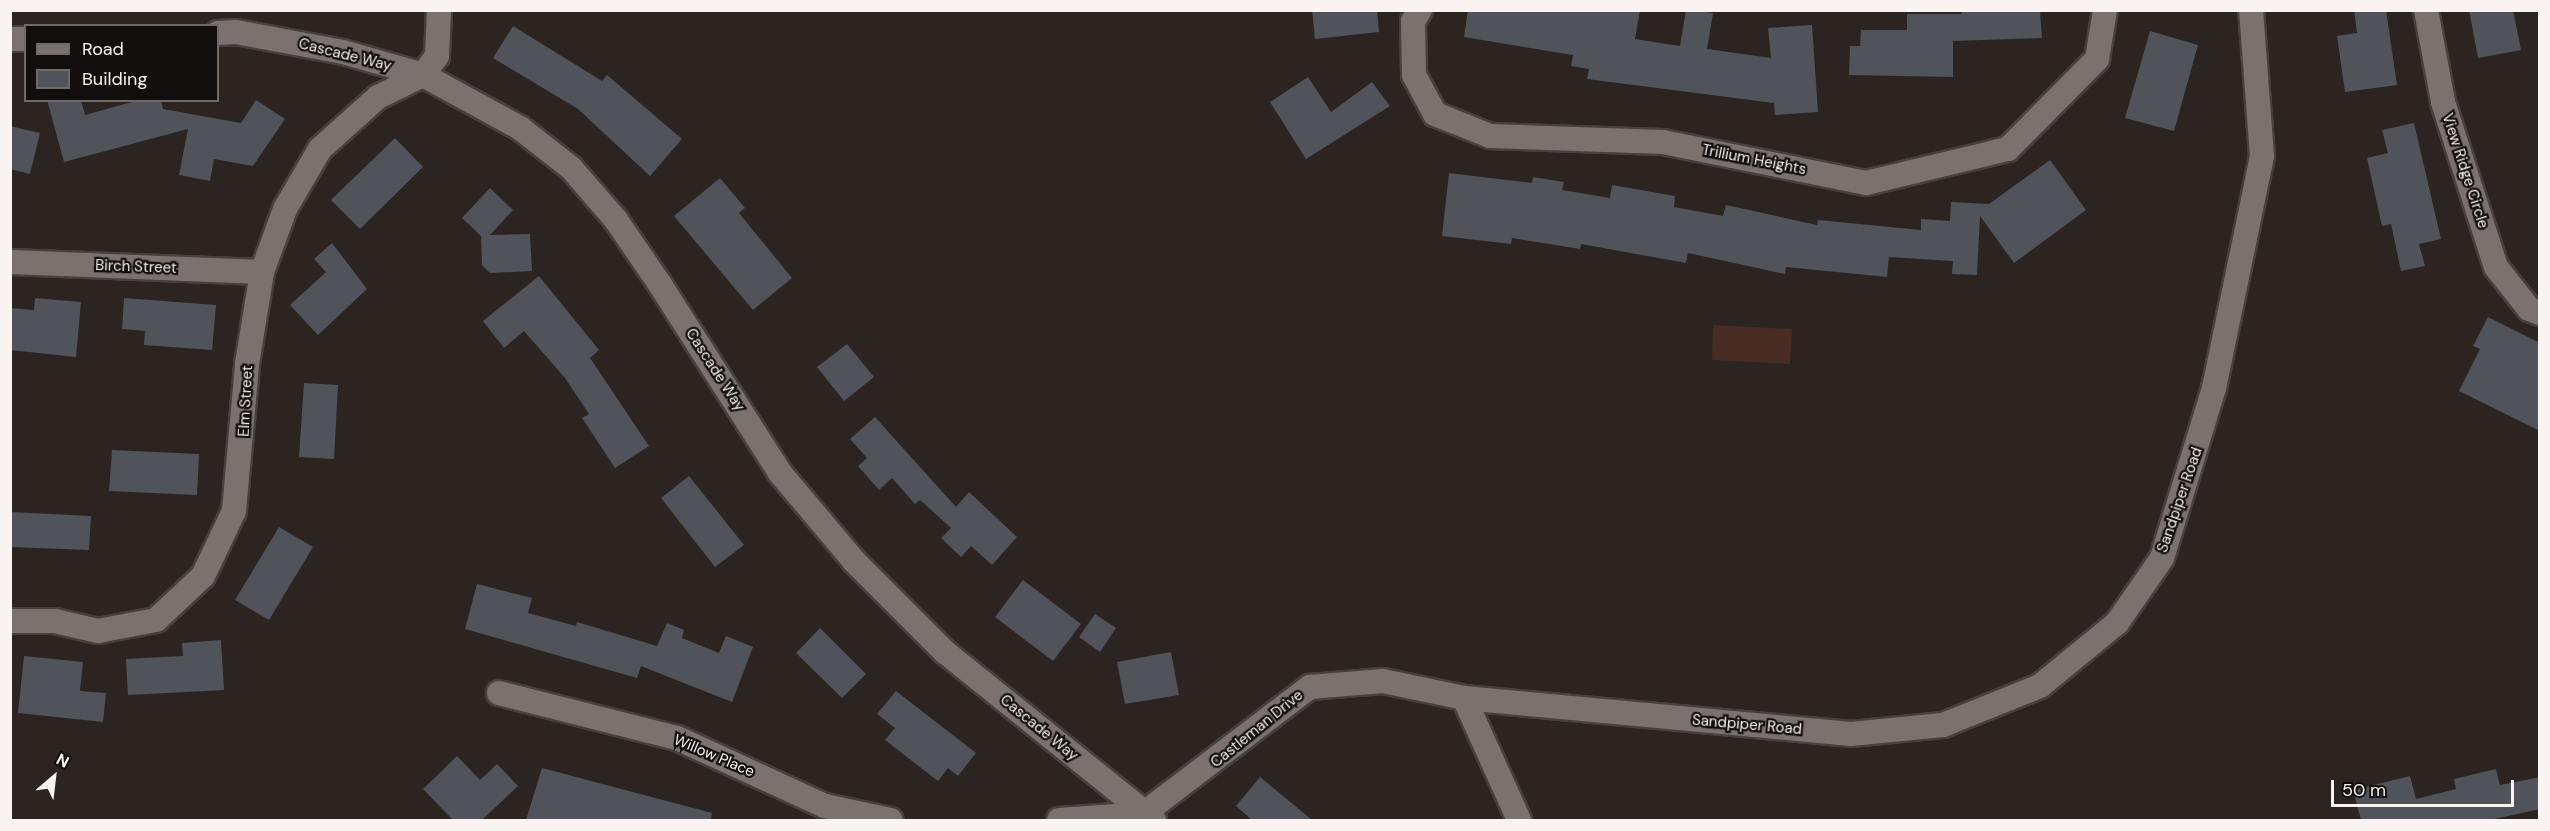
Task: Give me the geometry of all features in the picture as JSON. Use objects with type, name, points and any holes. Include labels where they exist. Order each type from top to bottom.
[{"type":"street","points":[[423,75],[436,56],[439,10]]},
{"type":"street","name":"Trillium Heights","points":[[1420,10],[1413,21],[1414,75],[1435,114],[1490,136],[1663,142],[1866,183],[2008,149],[2097,59],[2105,10]]},
{"type":"street","name":"Sandpiper Road","points":[[1464,698],[1851,734],[1943,725],[2040,686],[2117,623],[2162,558],[2214,388],[2262,156],[2251,10]]},
{"type":"street","name":"View Ridge Circle","points":[[2426,10],[2443,102],[2496,267],[2529,309],[2540,313]]},
{"type":"street","name":"Cascade Way","points":[[219,33],[236,32],[342,52],[423,75],[520,128],[571,168],[648,268],[780,473],[854,561],[945,652],[1149,817]]},
{"type":"street","name":"Elm Street","points":[[10,621],[55,621],[98,631],[156,620],[203,576],[234,511],[247,364],[262,272],[285,209],[320,149],[378,97],[423,75]]},
{"type":"street","name":"Birch Street","points":[[10,262],[262,272]]},
{"type":"street","name":"Castleman Drive","points":[[1149,817],[1310,687],[1383,681],[1464,698]]},
{"type":"street","name":"Willow Place","points":[[499,693],[677,738],[825,806],[891,820]]},
{"type":"street","points":[[1464,698],[1519,820]]},
{"type":"street","points":[[1059,820],[1149,817]]},
{"type":"shaded area","points":[[1713,325],[1792,329],[1790,364],[1712,360]]},
{"type":"building","points":[[1312,10],[1377,10],[1379,32],[1315,39]]},
{"type":"building","points":[[1468,10],[1640,10],[1635,39],[1680,46],[1686,10],[1713,13],[1707,49],[1771,58],[1768,28],[1812,25],[1818,112],[1775,115],[1774,103],[1587,79],[1589,69],[1571,66],[1573,55],[1464,37]]},
{"type":"building","points":[[1961,10],[2040,10],[2042,38],[1953,41],[1953,77],[1849,75],[1850,46],[1860,46],[1861,30],[1907,30],[1907,14],[1962,14]]},
{"type":"building","points":[[2354,10],[2386,10],[2397,85],[2345,92],[2337,36],[2357,33]]},
{"type":"building","points":[[2469,10],[2513,10],[2521,50],[2478,58]]},
{"type":"building","points":[[513,26],[602,81],[607,75],[682,139],[650,176],[578,109],[493,58]]},
{"type":"building","points":[[2150,31],[2198,45],[2174,131],[2125,118]]},
{"type":"building","points":[[1308,77],[1331,112],[1372,82],[1390,106],[1306,159],[1270,102]]},
{"type":"building","points":[[256,100],[285,119],[253,166],[214,159],[210,181],[179,175],[188,129],[64,162],[48,102],[82,102],[85,115],[132,102],[161,102],[163,109],[241,123]]},
{"type":"building","points":[[2414,123],[2441,239],[2419,244],[2425,266],[2401,271],[2391,224],[2382,226],[2367,158],[2388,153],[2382,130]]},
{"type":"building","points":[[10,126],[40,133],[30,174],[10,169]]},
{"type":"building","points":[[395,138],[423,167],[360,229],[331,200]]},
{"type":"building","points":[[2050,160],[2086,210],[2014,263],[1980,216],[1977,275],[1952,274],[1953,261],[1889,257],[1887,277],[1786,267],[1785,274],[1688,253],[1686,263],[1581,244],[1580,249],[1512,238],[1511,244],[1442,236],[1449,173],[1532,183],[1533,177],[1564,182],[1562,190],[1610,198],[1612,185],[1675,196],[1674,207],[1723,216],[1726,205],[1817,225],[1818,220],[1921,230],[1921,219],[1950,221],[1951,202],[1989,204]]},
{"type":"building","points":[[720,178],[745,208],[739,213],[792,278],[753,310],[674,216]]},
{"type":"building","points":[[490,188],[513,210],[490,235],[530,234],[532,271],[490,273],[482,265],[481,236],[462,218]]},
{"type":"building","points":[[332,243],[367,289],[318,335],[290,305],[326,272],[314,259]]},
{"type":"building","points":[[539,276],[599,350],[590,358],[649,446],[615,468],[582,418],[589,414],[565,378],[524,331],[504,348],[483,321]]},
{"type":"building","points":[[35,298],[81,302],[76,357],[10,350],[10,308],[34,310]]},
{"type":"building","points":[[124,298],[216,305],[212,350],[144,345],[145,331],[122,329]]},
{"type":"building","points":[[2488,317],[2540,343],[2540,431],[2459,391],[2480,349],[2473,346]]},
{"type":"building","points":[[847,344],[874,377],[844,401],[817,367]]},
{"type":"building","points":[[304,383],[338,385],[334,459],[299,457]]},
{"type":"building","points":[[875,417],[956,507],[969,492],[1017,537],[992,565],[971,546],[961,557],[941,538],[951,528],[920,500],[915,504],[892,478],[879,490],[858,466],[867,458],[850,439]]},
{"type":"building","points":[[112,450],[199,454],[197,495],[109,491]]},
{"type":"building","points":[[689,476],[744,545],[715,567],[661,498]]},
{"type":"building","points":[[10,512],[91,516],[89,550],[10,547]]},
{"type":"building","points":[[279,527],[313,547],[269,620],[235,600]]},
{"type":"building","points":[[1023,580],[1081,624],[1053,661],[995,617]]},
{"type":"building","points":[[477,584],[532,598],[528,613],[576,626],[577,622],[657,646],[667,623],[684,630],[682,638],[719,653],[726,636],[753,647],[732,702],[641,666],[637,678],[465,629]]},
{"type":"building","points":[[1095,614],[1116,628],[1100,652],[1079,637]]},
{"type":"building","points":[[820,628],[866,674],[842,698],[796,653]]},
{"type":"building","points":[[221,640],[224,690],[128,695],[126,659],[183,656],[182,643]]},
{"type":"building","points":[[1171,652],[1179,695],[1125,704],[1117,662]]},
{"type":"building","points":[[24,656],[83,662],[80,691],[106,693],[103,722],[18,713]]},
{"type":"building","points":[[896,691],[976,753],[958,776],[948,768],[938,781],[885,740],[895,728],[877,714]]},
{"type":"building","points":[[457,756],[480,780],[497,764],[518,786],[482,820],[453,820],[423,789]]},
{"type":"building","points":[[542,768],[712,813],[711,820],[526,820]]},
{"type":"building","points":[[2496,769],[2500,785],[2540,777],[2540,809],[2490,820],[2361,820],[2353,790],[2410,776],[2416,799],[2456,789],[2454,779]]},
{"type":"building","points":[[1260,777],[1312,820],[1252,820],[1236,806]]}]
